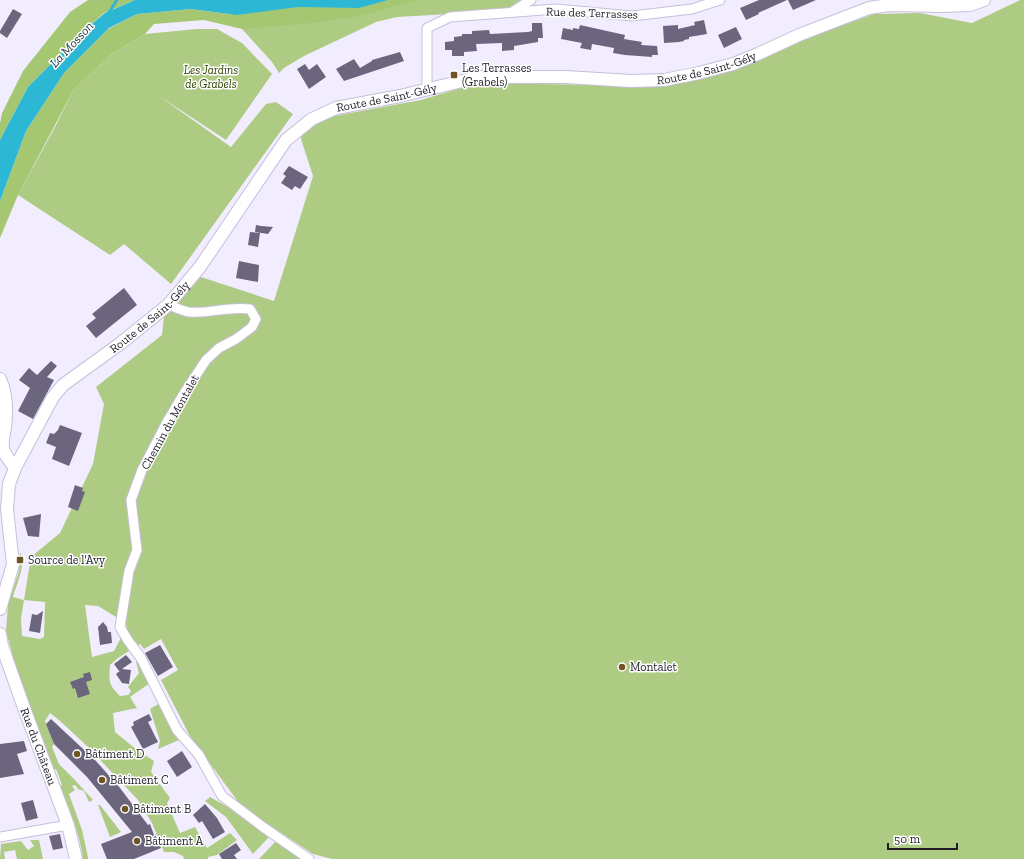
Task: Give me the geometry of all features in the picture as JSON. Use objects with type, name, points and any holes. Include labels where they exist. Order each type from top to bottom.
[{"type":"street","name":"Rue des Terrasses","points":[[510,13],[531,0]]},
{"type":"street","name":"Rue des Terrasses","points":[[427,90],[427,28],[450,17],[556,9],[632,16],[692,9],[720,0]]},
{"type":"street","name":"Route de Saint-Gély","points":[[15,468],[53,397],[63,385],[121,344],[168,305],[200,267],[286,140],[312,119],[336,108],[427,90],[479,77],[566,77],[664,80],[733,64],[872,4],[944,6],[970,5],[984,0]]},
{"type":"street","name":"Chemin du Montalet","points":[[168,305],[187,312],[241,308],[250,309],[256,320],[252,327],[236,339],[219,348],[206,360],[170,417],[142,470],[131,500],[137,550],[129,571],[120,627],[141,658],[177,730],[199,755],[222,796],[309,859]]},
{"type":"street","points":[[0,380],[6,405],[2,442],[7,458],[15,468],[9,484],[7,509],[13,564],[0,609]]},
{"type":"street","name":"Rue du Château","points":[[0,634],[2,646],[24,708],[68,825],[76,859]]},
{"type":"street","points":[[0,837],[68,825]]},
{"type":"green space","points":[[88,0],[135,0],[104,13],[28,87],[0,140],[0,123],[2,113],[23,71],[70,12]]},
{"type":"green space","points":[[220,0],[521,0],[503,11],[397,17],[376,22],[304,56],[284,68],[279,73],[272,62],[242,29]]},
{"type":"green space","points":[[388,0],[417,0],[361,16],[312,23],[242,29],[204,20],[154,24],[145,34],[113,53],[74,89],[18,195],[0,238],[0,201],[26,131],[64,73],[108,29],[137,14],[191,9],[237,15],[298,7],[359,8]]},
{"type":"green space","points":[[1020,0],[1024,0],[1024,859],[332,859],[313,854],[242,807],[191,738],[161,680],[178,670],[161,639],[144,649],[140,644],[110,665],[110,682],[120,696],[128,695],[131,691],[128,687],[139,673],[136,662],[139,660],[150,683],[130,697],[137,708],[113,713],[115,732],[137,750],[154,761],[151,772],[170,798],[167,803],[180,833],[195,827],[207,848],[230,833],[237,840],[217,855],[208,857],[208,859],[184,859],[183,856],[174,852],[164,852],[152,823],[138,800],[87,746],[50,713],[45,721],[54,744],[52,747],[59,764],[93,800],[89,802],[84,791],[78,789],[75,785],[72,786],[75,790],[69,794],[82,830],[88,857],[88,859],[83,859],[77,831],[60,786],[62,785],[56,769],[54,770],[19,679],[6,631],[8,604],[19,571],[20,554],[21,553],[22,565],[13,597],[24,600],[31,557],[60,533],[93,464],[104,404],[96,387],[162,335],[164,317],[201,277],[274,301],[313,176],[301,139],[301,132],[323,118],[421,100],[477,83],[663,86],[732,70],[802,40],[874,14],[920,13],[972,23]],"holes":[[[24,600],[45,602],[44,637],[40,639],[22,636],[21,619]],[[85,605],[98,606],[124,622],[127,626],[114,651],[92,657]]]},
{"type":"green space","name":"Les Jardins de Grabels","points":[[196,29],[217,29],[242,43],[272,74],[226,140],[159,96],[231,147],[266,104],[276,102],[293,114],[171,284],[124,244],[110,255],[18,195],[74,89],[113,53],[145,34]]},
{"type":"green space","points":[[160,703],[179,740],[158,749],[160,741],[150,709]]},
{"type":"green space","points":[[210,797],[233,810],[269,837],[253,854],[226,817],[205,801]]},
{"type":"green space","points":[[98,805],[100,805],[121,832],[110,837]]},
{"type":"green space","points":[[30,840],[39,840],[43,859],[17,859],[15,850],[4,852],[5,859],[0,859],[1,844],[21,841],[28,850],[34,846]]},
{"type":"green space","points":[[275,842],[302,859],[259,859]]},
{"type":"water","name":"La Mosson","points":[[135,0],[388,0],[359,8],[298,7],[237,15],[191,9],[137,14],[109,28],[64,73],[26,131],[0,201],[0,140],[28,87],[86,29],[105,13]]},
{"type":"building","points":[[759,0],[787,0],[746,20],[740,8]]},
{"type":"building","points":[[788,0],[816,0],[793,10]]},
{"type":"building","points":[[13,9],[22,14],[7,38],[0,33],[0,31]]},
{"type":"building","points":[[704,20],[707,34],[689,37],[689,39],[684,41],[664,43],[663,26],[678,25],[678,29],[695,25],[694,22]]},
{"type":"building","points":[[532,23],[542,23],[543,38],[538,38],[538,42],[514,46],[514,50],[502,51],[502,43],[476,44],[477,51],[464,52],[464,56],[452,56],[452,50],[445,50],[445,42],[454,41],[454,37],[462,36],[462,34],[472,34],[472,31],[489,30],[490,34],[528,32],[532,31]]},
{"type":"building","points":[[580,25],[625,35],[624,39],[642,42],[641,45],[657,46],[658,55],[652,55],[652,57],[613,53],[614,48],[592,44],[591,50],[580,48],[582,43],[561,39],[563,28],[573,30],[573,28],[579,29]]},
{"type":"building","points":[[736,27],[742,39],[724,48],[718,35]]},
{"type":"building","points":[[400,52],[404,61],[344,81],[336,69],[354,59],[360,68],[372,60]]},
{"type":"building","points":[[305,64],[309,70],[317,64],[326,77],[309,89],[297,69]]},
{"type":"building","points":[[289,166],[308,177],[300,189],[295,186],[292,190],[281,183],[286,176],[283,174]]},
{"type":"building","points":[[256,225],[273,227],[268,234],[255,232]]},
{"type":"building","points":[[250,232],[260,233],[258,247],[248,245]]},
{"type":"building","points":[[239,261],[259,265],[258,282],[236,278]]},
{"type":"building","points":[[124,288],[137,305],[96,338],[86,326],[96,318],[92,314]]},
{"type":"building","points":[[51,361],[57,366],[47,377],[54,380],[33,419],[18,411],[30,388],[19,380],[29,368],[37,375]]},
{"type":"building","points":[[60,425],[82,433],[69,466],[52,459],[56,447],[46,443],[50,433],[54,434]]},
{"type":"building","points":[[75,485],[83,488],[82,491],[85,492],[78,511],[68,507]]},
{"type":"building","points":[[41,514],[39,537],[28,536],[23,518]]},
{"type":"building","points":[[43,611],[40,633],[29,631],[32,614],[37,615]]},
{"type":"building","points":[[103,622],[107,627],[108,632],[111,632],[112,643],[100,645],[98,627]]},
{"type":"building","points":[[160,645],[173,667],[158,676],[145,653]]},
{"type":"building","points":[[126,655],[132,662],[122,669],[131,670],[129,684],[122,683],[116,674],[121,670],[119,671],[114,664]]},
{"type":"building","points":[[90,672],[92,680],[86,682],[90,694],[78,698],[75,688],[73,689],[70,682],[84,677],[83,674]]},
{"type":"building","points":[[149,714],[152,720],[148,722],[158,742],[143,749],[131,727],[134,725],[133,722]]},
{"type":"building","points":[[51,719],[96,761],[120,788],[148,825],[150,824],[154,835],[156,834],[161,848],[134,859],[107,859],[101,844],[132,832],[87,777],[54,744],[46,724]]},
{"type":"building","points":[[24,741],[27,751],[17,754],[24,774],[0,778],[0,744]]},
{"type":"building","points":[[182,751],[192,767],[177,777],[167,761]]},
{"type":"building","points":[[33,800],[38,818],[26,821],[21,803]]},
{"type":"building","points":[[205,804],[217,818],[225,832],[213,839],[202,821],[199,823],[193,815]]},
{"type":"building","points":[[60,834],[63,848],[53,850],[49,836]]},
{"type":"building","points":[[236,843],[241,850],[234,855],[237,859],[222,859],[219,854]]},
{"type":"waterway","points":[[108,14],[117,0]]},
{"type":"place","name":"Les Terrasses (Grabels)","points":[[454,75]]},
{"type":"place","name":"Source de l'Avy","points":[[20,560]]},
{"type":"place","name":"Montalet","points":[[622,667]]},
{"type":"place","name":"Bâtiment D","points":[[77,754]]},
{"type":"place","name":"Bâtiment C","points":[[102,780]]},
{"type":"place","name":"Bâtiment B","points":[[125,809]]},
{"type":"place","name":"Bâtiment A","points":[[137,841]]}]
